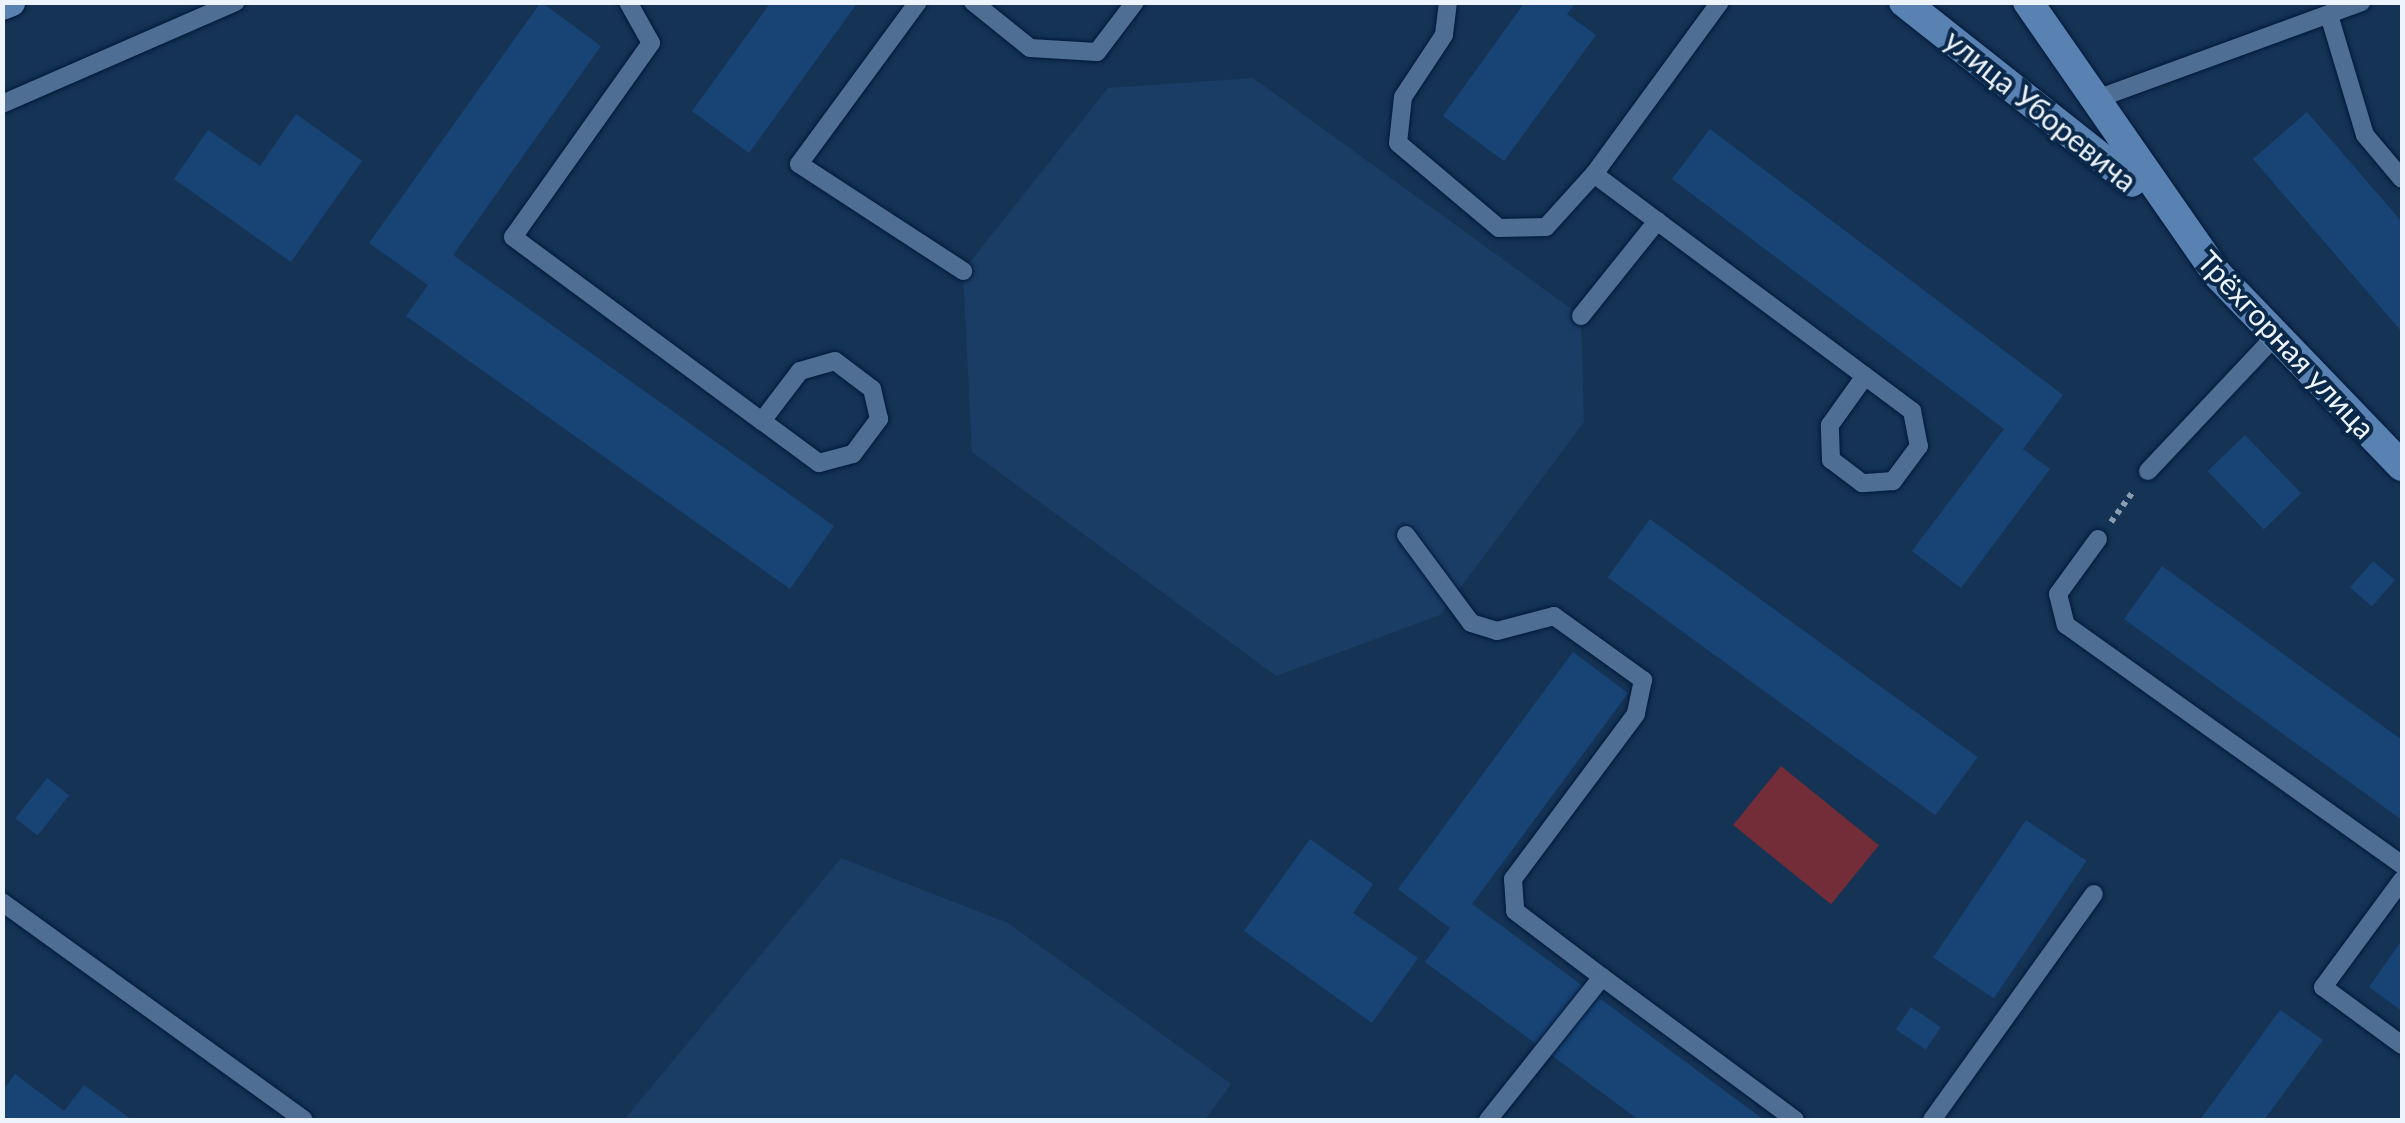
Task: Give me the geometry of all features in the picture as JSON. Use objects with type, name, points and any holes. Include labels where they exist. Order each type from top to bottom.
[{"type":"main road","name":"улица Уборевича","points":[[1904,2],[2060,119],[2174,221]]},
{"type":"main road","points":[[2034,9],[2090,101],[2174,221]]},
{"type":"main road","name":"Трёхгорная улица","points":[[2174,221],[2276,336],[2402,466]]},
{"type":"lane","points":[[2,104],[236,2]]},
{"type":"lane","points":[[628,2],[651,44],[513,237],[762,422],[820,464],[853,454],[880,420],[872,389],[835,361],[800,371],[762,422]]},
{"type":"lane","points":[[918,2],[799,164],[963,272]]},
{"type":"lane","points":[[973,2],[1030,48],[1097,52],[1136,2]]},
{"type":"lane","points":[[1448,2],[1444,35],[1403,97],[1398,144],[1499,228],[1546,227],[1594,174],[1720,2]]},
{"type":"lane","points":[[2090,101],[2361,2]]},
{"type":"lane","points":[[2329,16],[2364,135],[2402,179]]},
{"type":"lane","points":[[1594,174],[1657,221],[1864,376],[1912,412],[1919,446],[1894,481],[1862,483],[1831,460],[1830,425],[1864,376]]},
{"type":"lane","points":[[1582,316],[1657,221]]},
{"type":"lane","points":[[2148,470],[2276,336]]},
{"type":"lane","points":[[1406,535],[1471,623],[1497,631],[1554,616],[1643,680],[1636,714],[1513,880],[1515,910],[1795,1120]]},
{"type":"lane","points":[[2098,539],[2058,594],[2066,624],[2402,865]]},
{"type":"lane","points":[[2402,880],[2322,986],[2402,1045]]},
{"type":"lane","points":[[1932,1120],[2094,894]]},
{"type":"lane","points":[[2,930],[9,907],[304,1120]]},
{"type":"lane","points":[[1488,1120],[1602,977]]},
{"type":"path","points":[[2098,539],[2148,470]]},
{"type":"shaded area","points":[[1253,78],[1581,316],[1584,422],[1440,615],[1276,676],[972,452],[963,271],[1108,88]]},
{"type":"shaded area","points":[[1781,766],[1879,845],[1831,904],[1733,825]]},
{"type":"shaded area","points":[[841,858],[1008,923],[1231,1084],[1205,1120],[624,1120]]},
{"type":"building","points":[[541,2],[601,46],[453,255],[834,526],[790,589],[406,316],[428,285],[369,243]]},
{"type":"building","points":[[771,2],[858,2],[749,153],[692,111]]},
{"type":"building","points":[[1525,2],[1576,2],[1567,14],[1596,35],[1504,161],[1443,116]]},
{"type":"building","points":[[2307,112],[2402,222],[2402,332],[2253,159]]},
{"type":"building","points":[[296,114],[362,161],[291,262],[174,179],[208,130],[260,166]]},
{"type":"building","points":[[1710,129],[2063,395],[2023,449],[2050,469],[1961,588],[1912,551],[2004,429],[1672,179]]},
{"type":"building","points":[[2245,435],[2301,493],[2264,529],[2208,471]]},
{"type":"building","points":[[1650,519],[1978,757],[1935,815],[1608,577]]},
{"type":"building","points":[[2373,561],[2395,580],[2372,606],[2350,587]]},
{"type":"building","points":[[2162,566],[2402,740],[2402,820],[2124,619]]},
{"type":"building","points":[[1573,652],[1628,693],[1472,904],[1764,1120],[1639,1120],[1425,962],[1450,928],[1398,889]]},
{"type":"building","points":[[47,778],[69,795],[38,835],[16,818]]},
{"type":"building","points":[[2026,820],[2087,861],[1994,998],[1933,958]]},
{"type":"building","points":[[1310,839],[1373,884],[1353,913],[1418,958],[1372,1023],[1244,931]]},
{"type":"building","points":[[2402,940],[2402,1011],[2369,987]]},
{"type":"building","points":[[1911,1007],[1941,1027],[1926,1050],[1896,1029]]},
{"type":"building","points":[[2280,1010],[2323,1040],[2264,1120],[2200,1120]]},
{"type":"building","points":[[15,1074],[64,1111],[84,1085],[132,1120],[2,1120],[2,1092]]}]
